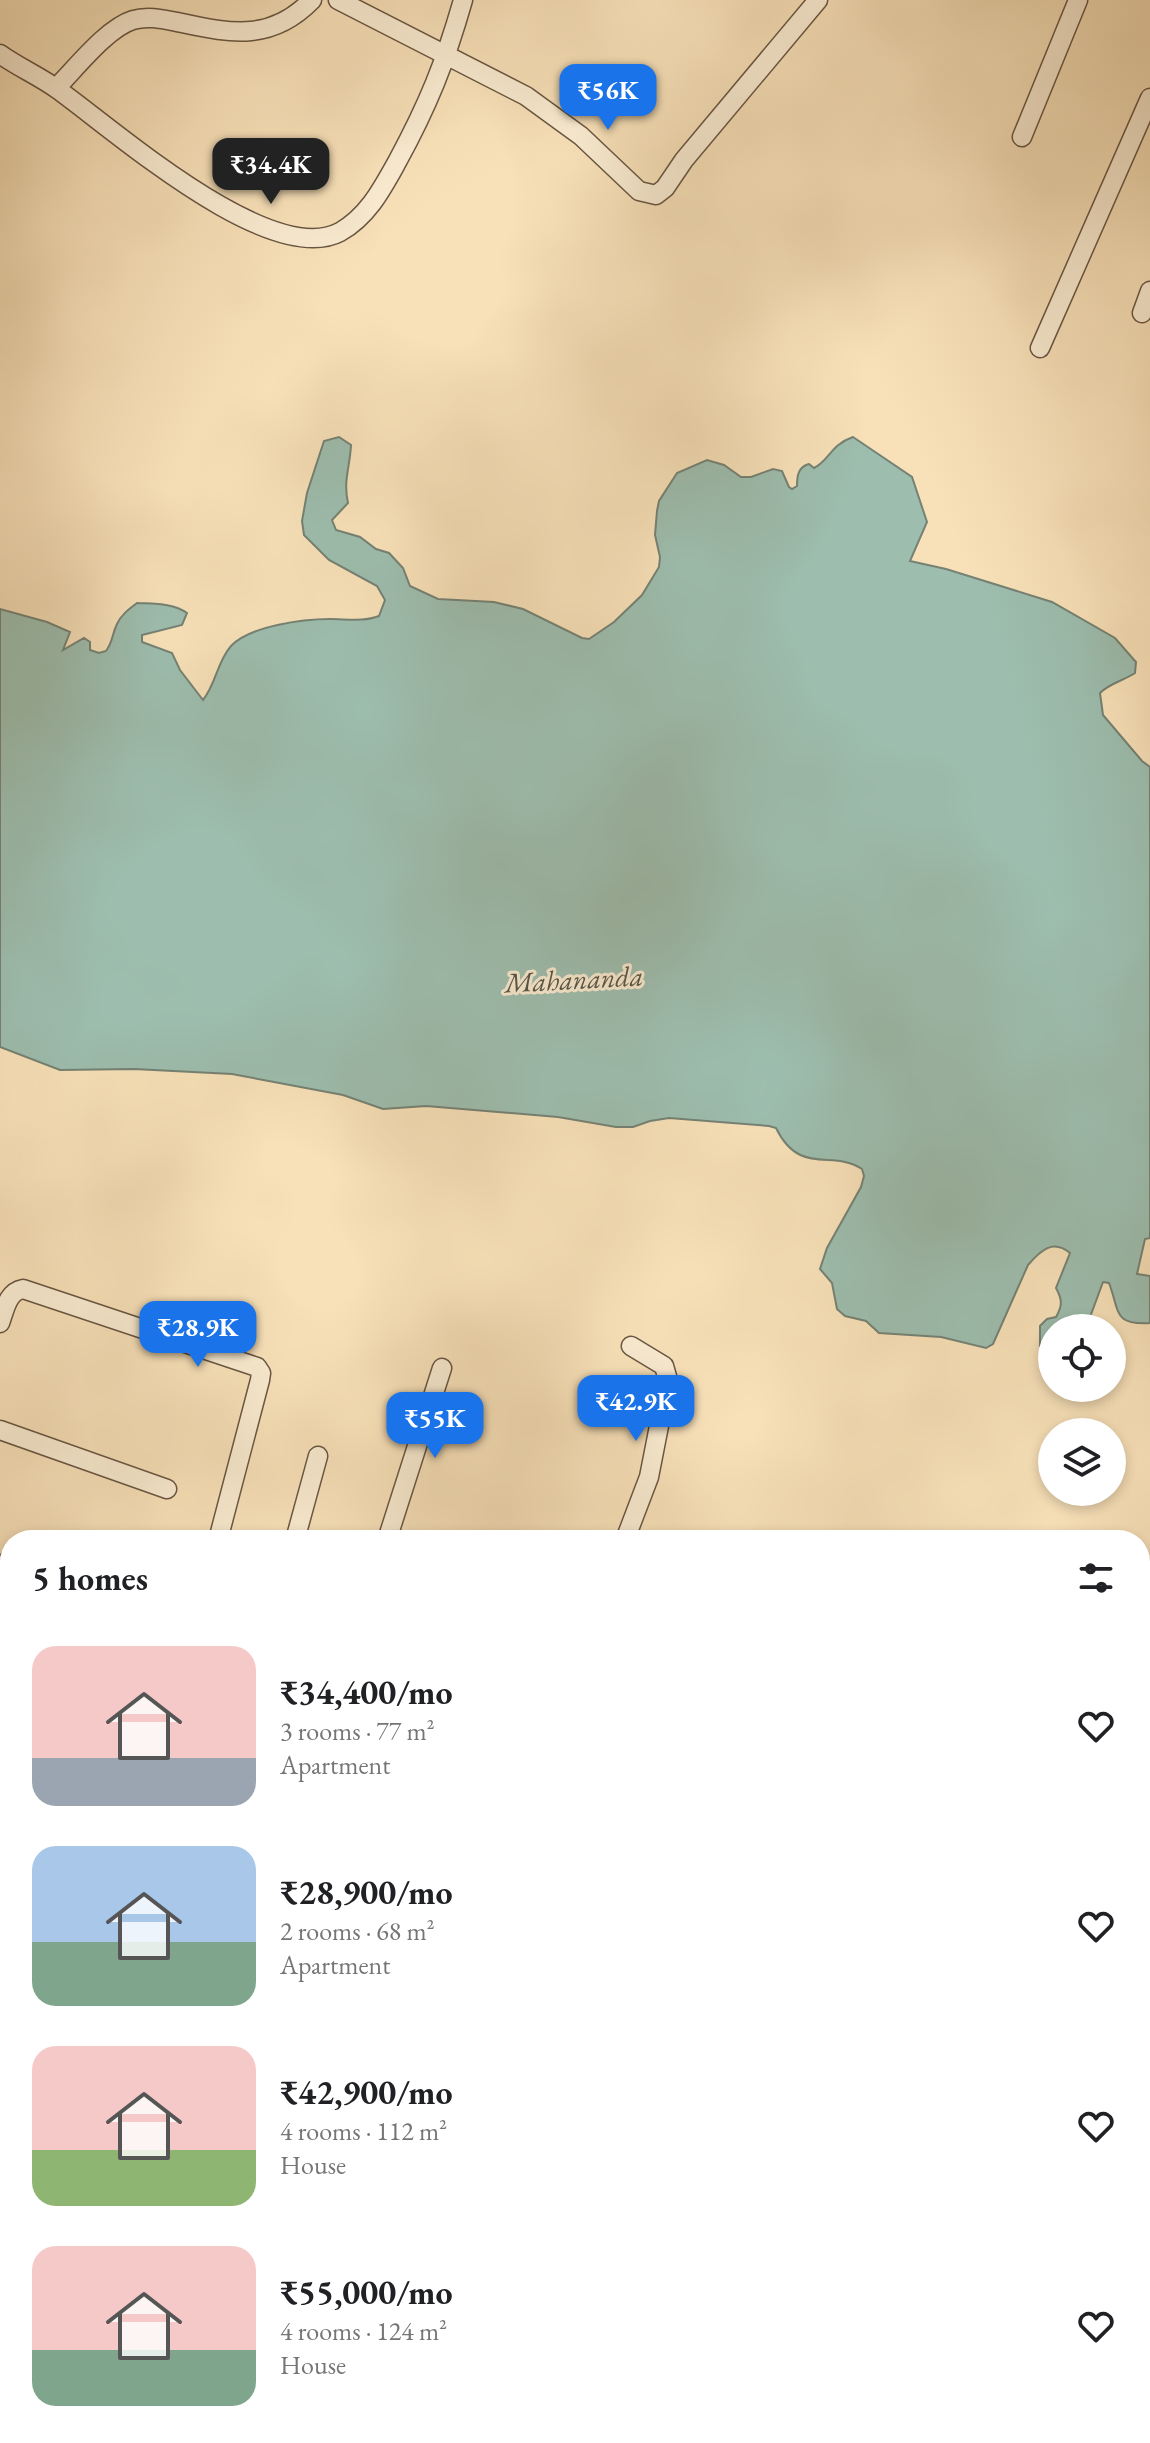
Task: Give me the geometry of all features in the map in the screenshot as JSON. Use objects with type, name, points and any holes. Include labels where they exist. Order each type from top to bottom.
[{"type":"street","points":[[56,88],[113,31],[132,20],[144,18],[242,33],[263,31],[284,22],[312,0]]},
{"type":"street","points":[[338,0],[526,96],[581,136],[639,191],[656,195],[665,188],[684,160],[818,0]]},
{"type":"street","points":[[0,54],[56,88],[181,183],[243,217],[298,237],[317,237],[338,233],[364,214],[378,197],[423,115],[447,56],[463,0]]},
{"type":"street","points":[[1022,137],[1078,0]]},
{"type":"street","points":[[1040,348],[1150,98]]},
{"type":"street","points":[[1142,313],[1150,291]]},
{"type":"street","points":[[0,1323],[11,1294],[23,1289],[257,1367],[261,1373],[260,1380],[221,1530]]},
{"type":"street","points":[[629,1530],[649,1477],[667,1398],[668,1380],[664,1366],[631,1346]]},
{"type":"street","points":[[390,1530],[442,1368]]},
{"type":"street","points":[[0,1430],[167,1489]]},
{"type":"street","points":[[298,1530],[318,1456]]},
{"type":"water","name":"Mahananda","points":[[339,437],[351,445],[346,480],[348,503],[332,520],[336,530],[360,537],[376,549],[389,553],[403,568],[410,586],[438,599],[494,602],[523,609],[589,639],[614,622],[642,595],[659,567],[655,535],[657,511],[659,501],[677,473],[707,460],[724,465],[741,477],[751,477],[773,469],[782,471],[792,489],[797,486],[802,467],[809,464],[814,468],[839,444],[853,437],[912,477],[927,522],[910,561],[1052,602],[1115,638],[1136,662],[1135,673],[1100,693],[1103,715],[1150,767],[1150,1238],[1145,1239],[1137,1274],[1150,1276],[1150,1323],[1126,1320],[1126,1314],[1120,1314],[1117,1309],[1109,1283],[1103,1282],[1091,1314],[1058,1314],[1061,1305],[1056,1288],[1070,1253],[1058,1247],[1043,1251],[1028,1265],[993,1344],[986,1348],[941,1337],[879,1333],[866,1321],[845,1316],[837,1309],[832,1283],[820,1269],[827,1248],[861,1187],[862,1169],[795,1152],[776,1128],[769,1126],[669,1118],[633,1127],[616,1127],[558,1117],[426,1106],[383,1109],[343,1095],[232,1074],[134,1069],[60,1070],[0,1047],[0,609],[70,632],[63,650],[84,638],[90,642],[90,650],[99,653],[106,651],[119,621],[137,603],[176,607],[187,613],[182,625],[142,635],[142,642],[172,653],[180,670],[203,700],[226,652],[251,633],[292,622],[361,620],[379,616],[385,600],[377,586],[329,560],[304,535],[302,521],[307,493],[324,441]]}]
